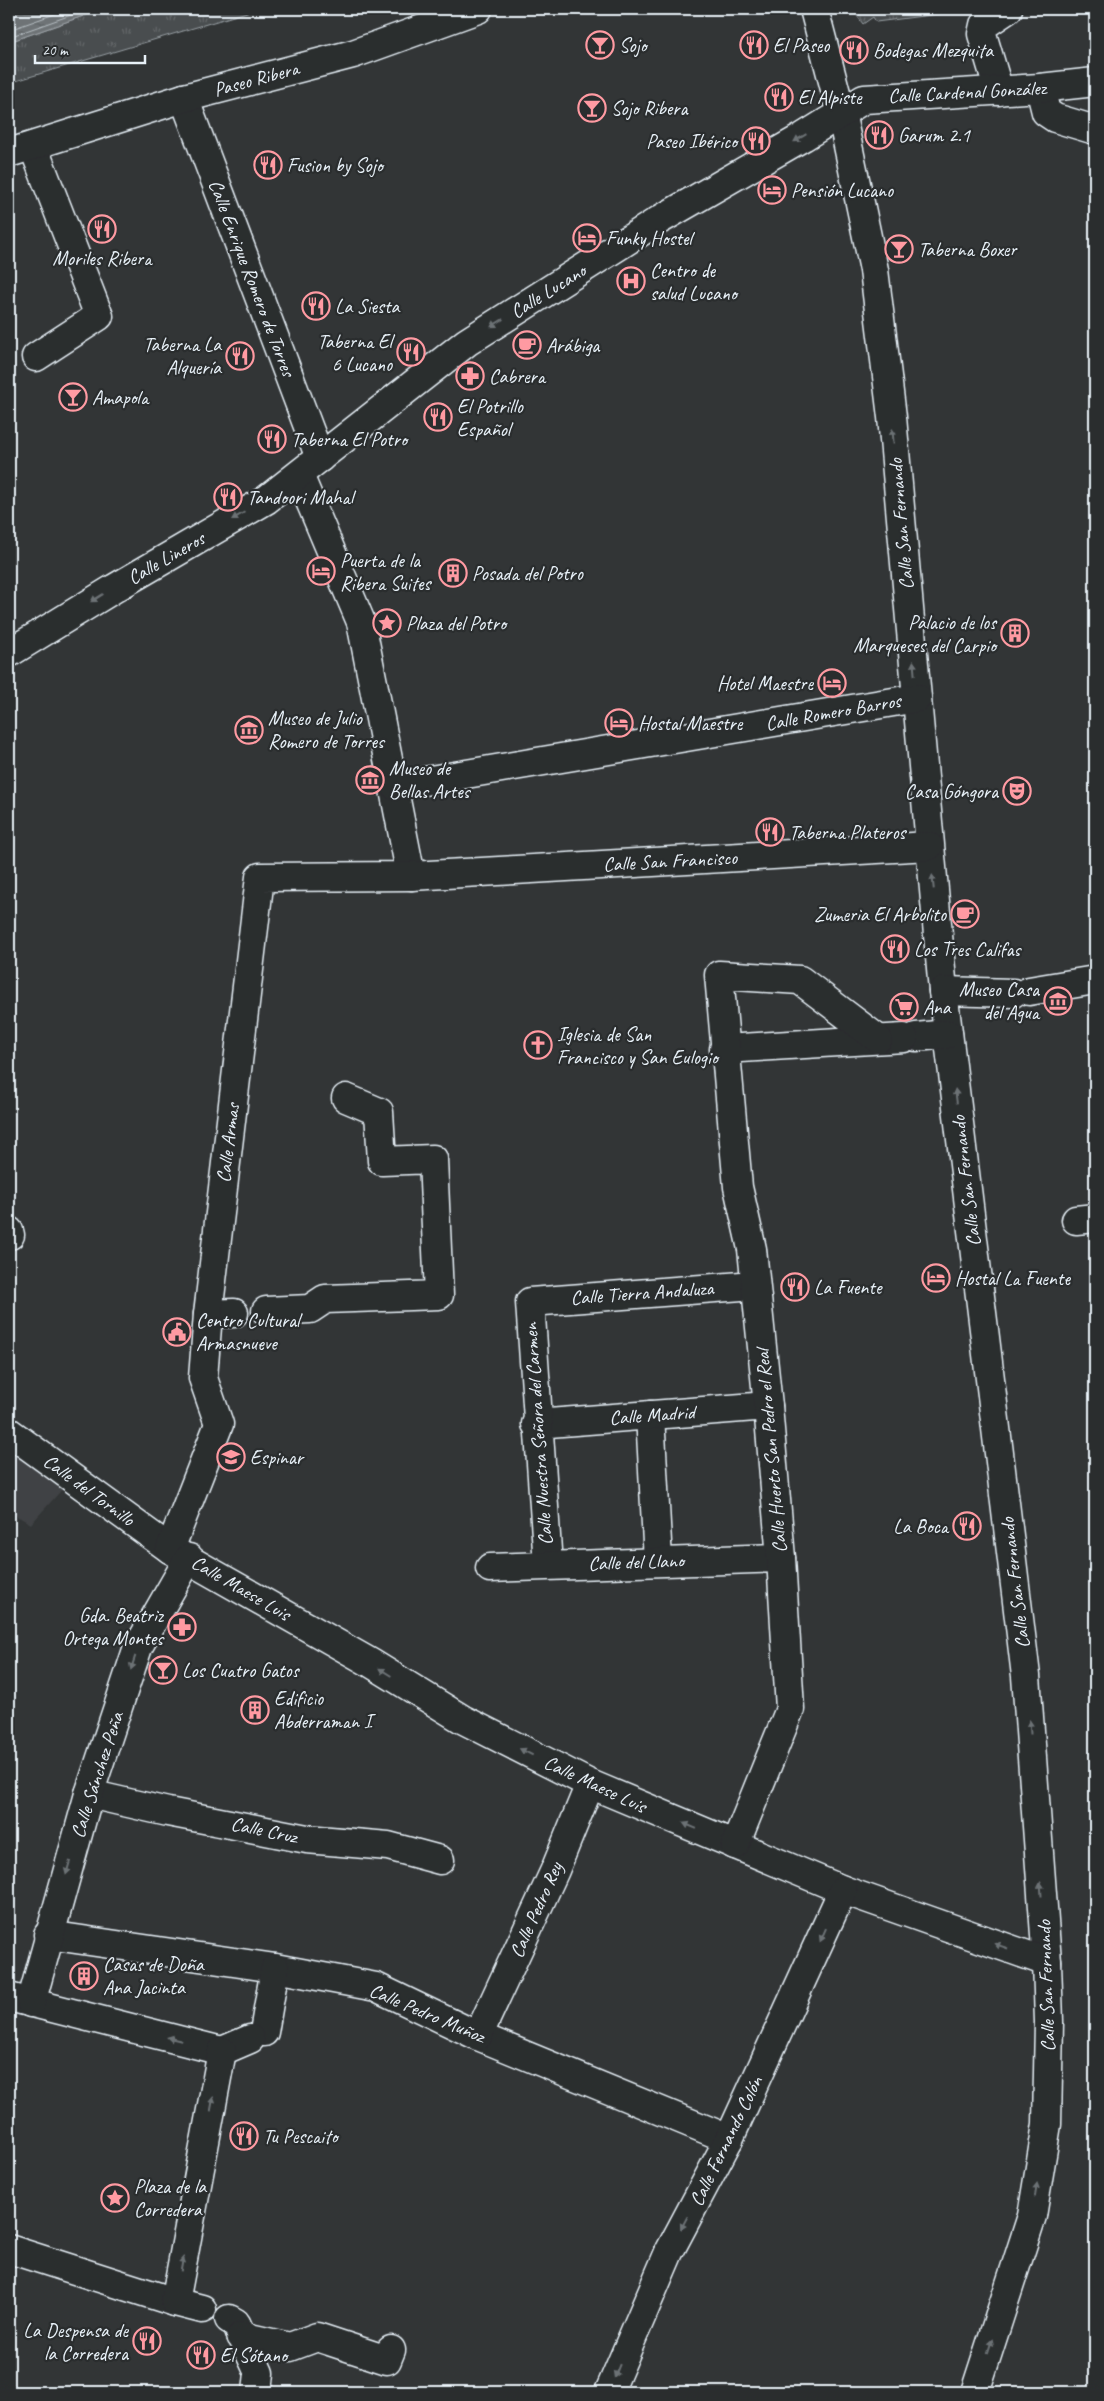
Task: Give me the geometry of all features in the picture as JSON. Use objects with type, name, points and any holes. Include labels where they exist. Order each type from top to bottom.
[{"type":"street","name":"Paseo Ribera","points":[[36,357],[99,316],[21,149],[184,98],[353,54],[478,9]]},
{"type":"street","name":"Calle San Fernando","points":[[814,9],[841,112],[874,270],[892,417],[943,991],[1026,1676],[1047,1962],[1049,2022],[1047,2124],[1032,2216],[975,2392]]},
{"type":"street","points":[[999,91],[982,34],[984,25],[1008,9]]},
{"type":"street","name":"Calle Cardenal González","points":[[841,112],[864,98],[999,91],[1095,82]]},
{"type":"street","points":[[1040,88],[1046,112],[1055,118],[1095,130]]},
{"type":"street","name":"Calle Enrique Romero de Torres","points":[[184,98],[320,458]]},
{"type":"street","name":"Calle Lucano","points":[[320,458],[467,342],[661,220],[841,112]]},
{"type":"street","name":"Calle Lineros","points":[[9,653],[130,578],[266,500],[320,458]]},
{"type":"street","points":[[298,475],[361,622],[395,786],[411,876]]},
{"type":"street","name":"Calle Romero Barros","points":[[395,786],[917,698]]},
{"type":"street","name":"Calle San Francisco","points":[[411,876],[929,846]]},
{"type":"street","name":"Calle Armas","points":[[179,1554],[219,1424],[203,1378],[221,1314],[260,877],[411,876]]},
{"type":"street","name":"Calle Huerto San Pedro el Real","points":[[735,1845],[790,1709],[781,1558],[768,1406],[752,1249],[738,1187],[724,1049],[719,975],[800,980],[899,1038]]},
{"type":"street","points":[[943,991],[1021,992],[1095,980]]},
{"type":"street","points":[[724,1049],[948,1034]]},
{"type":"street","points":[[266,1311],[310,1309],[325,1299],[439,1295],[433,1159],[382,1161],[379,1112],[346,1098]]},
{"type":"street","name":"Calle Tierra Andaluza","points":[[530,1302],[755,1285]]},
{"type":"street","name":"Calle Nuestra Señora del Carmen","points":[[530,1302],[536,1424],[548,1565]]},
{"type":"street","name":"Calle Madrid","points":[[536,1424],[768,1406]]},
{"type":"street","points":[[650,1415],[658,1561]]},
{"type":"street","name":"Calle del Tornillo","points":[[9,1432],[179,1554]]},
{"type":"street","name":"Calle Maese Luis","points":[[179,1554],[370,1663],[462,1719],[590,1784],[843,1890],[1047,1962]]},
{"type":"street","name":"Calle Sánchez Peña","points":[[20,2000],[48,1935],[89,1794],[138,1647],[179,1554]]},
{"type":"street","name":"Calle del Llano","points":[[490,1568],[781,1558]]},
{"type":"street","name":"Calle Pedro Rey","points":[[478,2036],[555,1870],[590,1784]]},
{"type":"street","name":"Calle Cruz","points":[[89,1794],[168,1812],[307,1839],[388,1846],[440,1860]]},
{"type":"street","name":"Calle Fernando Colón","points":[[609,2392],[669,2252],[730,2140],[843,1890]]},
{"type":"street","name":"Calle Pedro Muñoz","points":[[48,1935],[275,1968],[376,1987],[478,2036],[730,2140]]},
{"type":"street","points":[[20,2000],[222,2051],[257,2036],[275,1968]]},
{"type":"street","points":[[175,2302],[222,2051]]},
{"type":"street","points":[[9,2249],[202,2310]]},
{"type":"street","points":[[257,2392],[258,2373],[235,2327],[290,2347],[318,2338],[387,2360],[391,2350]]},
{"type":"shaded area","points":[[9,1435],[68,1483],[31,1524],[15,1515],[9,1524]]},
{"type":"green space","points":[[103,9],[257,9],[9,83],[9,42]]},
{"type":"green space","points":[[852,9],[965,9],[963,11],[876,22],[873,17],[863,24]]},
{"type":"water","points":[[9,9],[103,9],[9,42]]},
{"type":"place","name":"Sojo","points":[[600,45]]},
{"type":"place","name":"El Paseo","points":[[754,45]]},
{"type":"place","name":"Bodegas Mezquita","points":[[854,50]]},
{"type":"place","name":"El Alpiste","points":[[779,97]]},
{"type":"place","name":"Sojo Ribera","points":[[592,108]]},
{"type":"place","name":"Garum 2.1","points":[[879,135]]},
{"type":"place","name":"Paseo Ibérico","points":[[756,141]]},
{"type":"place","name":"Fusion by Sojo","points":[[268,165]]},
{"type":"place","name":"Pensión Lucano","points":[[772,190]]},
{"type":"place","name":"Moriles Ribera","points":[[102,229]]},
{"type":"place","name":"Funky Hostel","points":[[587,238]]},
{"type":"place","name":"Taberna Boxer","points":[[899,249]]},
{"type":"place","name":"Centro de salud Lucano","points":[[631,281]]},
{"type":"place","name":"La Siesta","points":[[316,306]]},
{"type":"place","name":"Arábiga","points":[[527,345]]},
{"type":"place","name":"Taberna El 6 Lucano","points":[[411,352]]},
{"type":"place","name":"Taberna La Alquería","points":[[240,356]]},
{"type":"place","name":"Cabrera","points":[[470,376]]},
{"type":"place","name":"Amapola","points":[[73,397]]},
{"type":"place","name":"El Potrillo Español","points":[[438,417]]},
{"type":"place","name":"Taberna El Potro","points":[[272,439]]},
{"type":"place","name":"Tandoori Mahal","points":[[228,497]]},
{"type":"place","name":"Puerta de la Ribera Suites","points":[[321,571]]},
{"type":"place","name":"Posada del Potro","points":[[453,573]]},
{"type":"place","name":"Plaza del Potro","points":[[387,623]]},
{"type":"place","name":"Palacio de los Marqueses del Carpio","points":[[1015,633]]},
{"type":"place","name":"Hotel Maestre","points":[[832,683]]},
{"type":"place","name":"Hostal Maestre","points":[[619,723]]},
{"type":"place","name":"Museo de Julio Romero de Torres","points":[[249,730]]},
{"type":"place","name":"Museo de Bellas Artes","points":[[370,780]]},
{"type":"place","name":"Casa Góngora","points":[[1017,791]]},
{"type":"place","name":"Taberna Plateros","points":[[770,832]]},
{"type":"place","name":"Zumeria El Arbolito","points":[[965,914]]},
{"type":"place","name":"Los Tres Califas","points":[[895,949]]},
{"type":"place","name":"Museo Casa del Agua","points":[[1058,1001]]},
{"type":"place","name":"Ana","points":[[904,1007]]},
{"type":"place","name":"Iglesia de San Francisco y San Eulogio","points":[[538,1045]]},
{"type":"place","name":"Hostal La Fuente","points":[[936,1278]]},
{"type":"place","name":"La Fuente","points":[[795,1287]]},
{"type":"place","name":"Centro Cultural Armasnueve","points":[[177,1332]]},
{"type":"place","name":"Espinar","points":[[231,1457]]},
{"type":"place","name":"La Boca","points":[[967,1526]]},
{"type":"place","name":"Gda. Beatriz Ortega Montes","points":[[182,1627]]},
{"type":"place","name":"Los Cuatro Gatos","points":[[163,1670]]},
{"type":"place","name":"Edificio Abderraman I","points":[[255,1710]]},
{"type":"place","name":"Casas de Doña Ana Jacinta","points":[[84,1976]]},
{"type":"place","name":"Tu Pescaito","points":[[244,2136]]},
{"type":"place","name":"Plaza de la Corredera","points":[[115,2198]]},
{"type":"place","name":"La Despensa de la Corredera","points":[[147,2341]]},
{"type":"place","name":"El Sótano","points":[[201,2355]]}]
